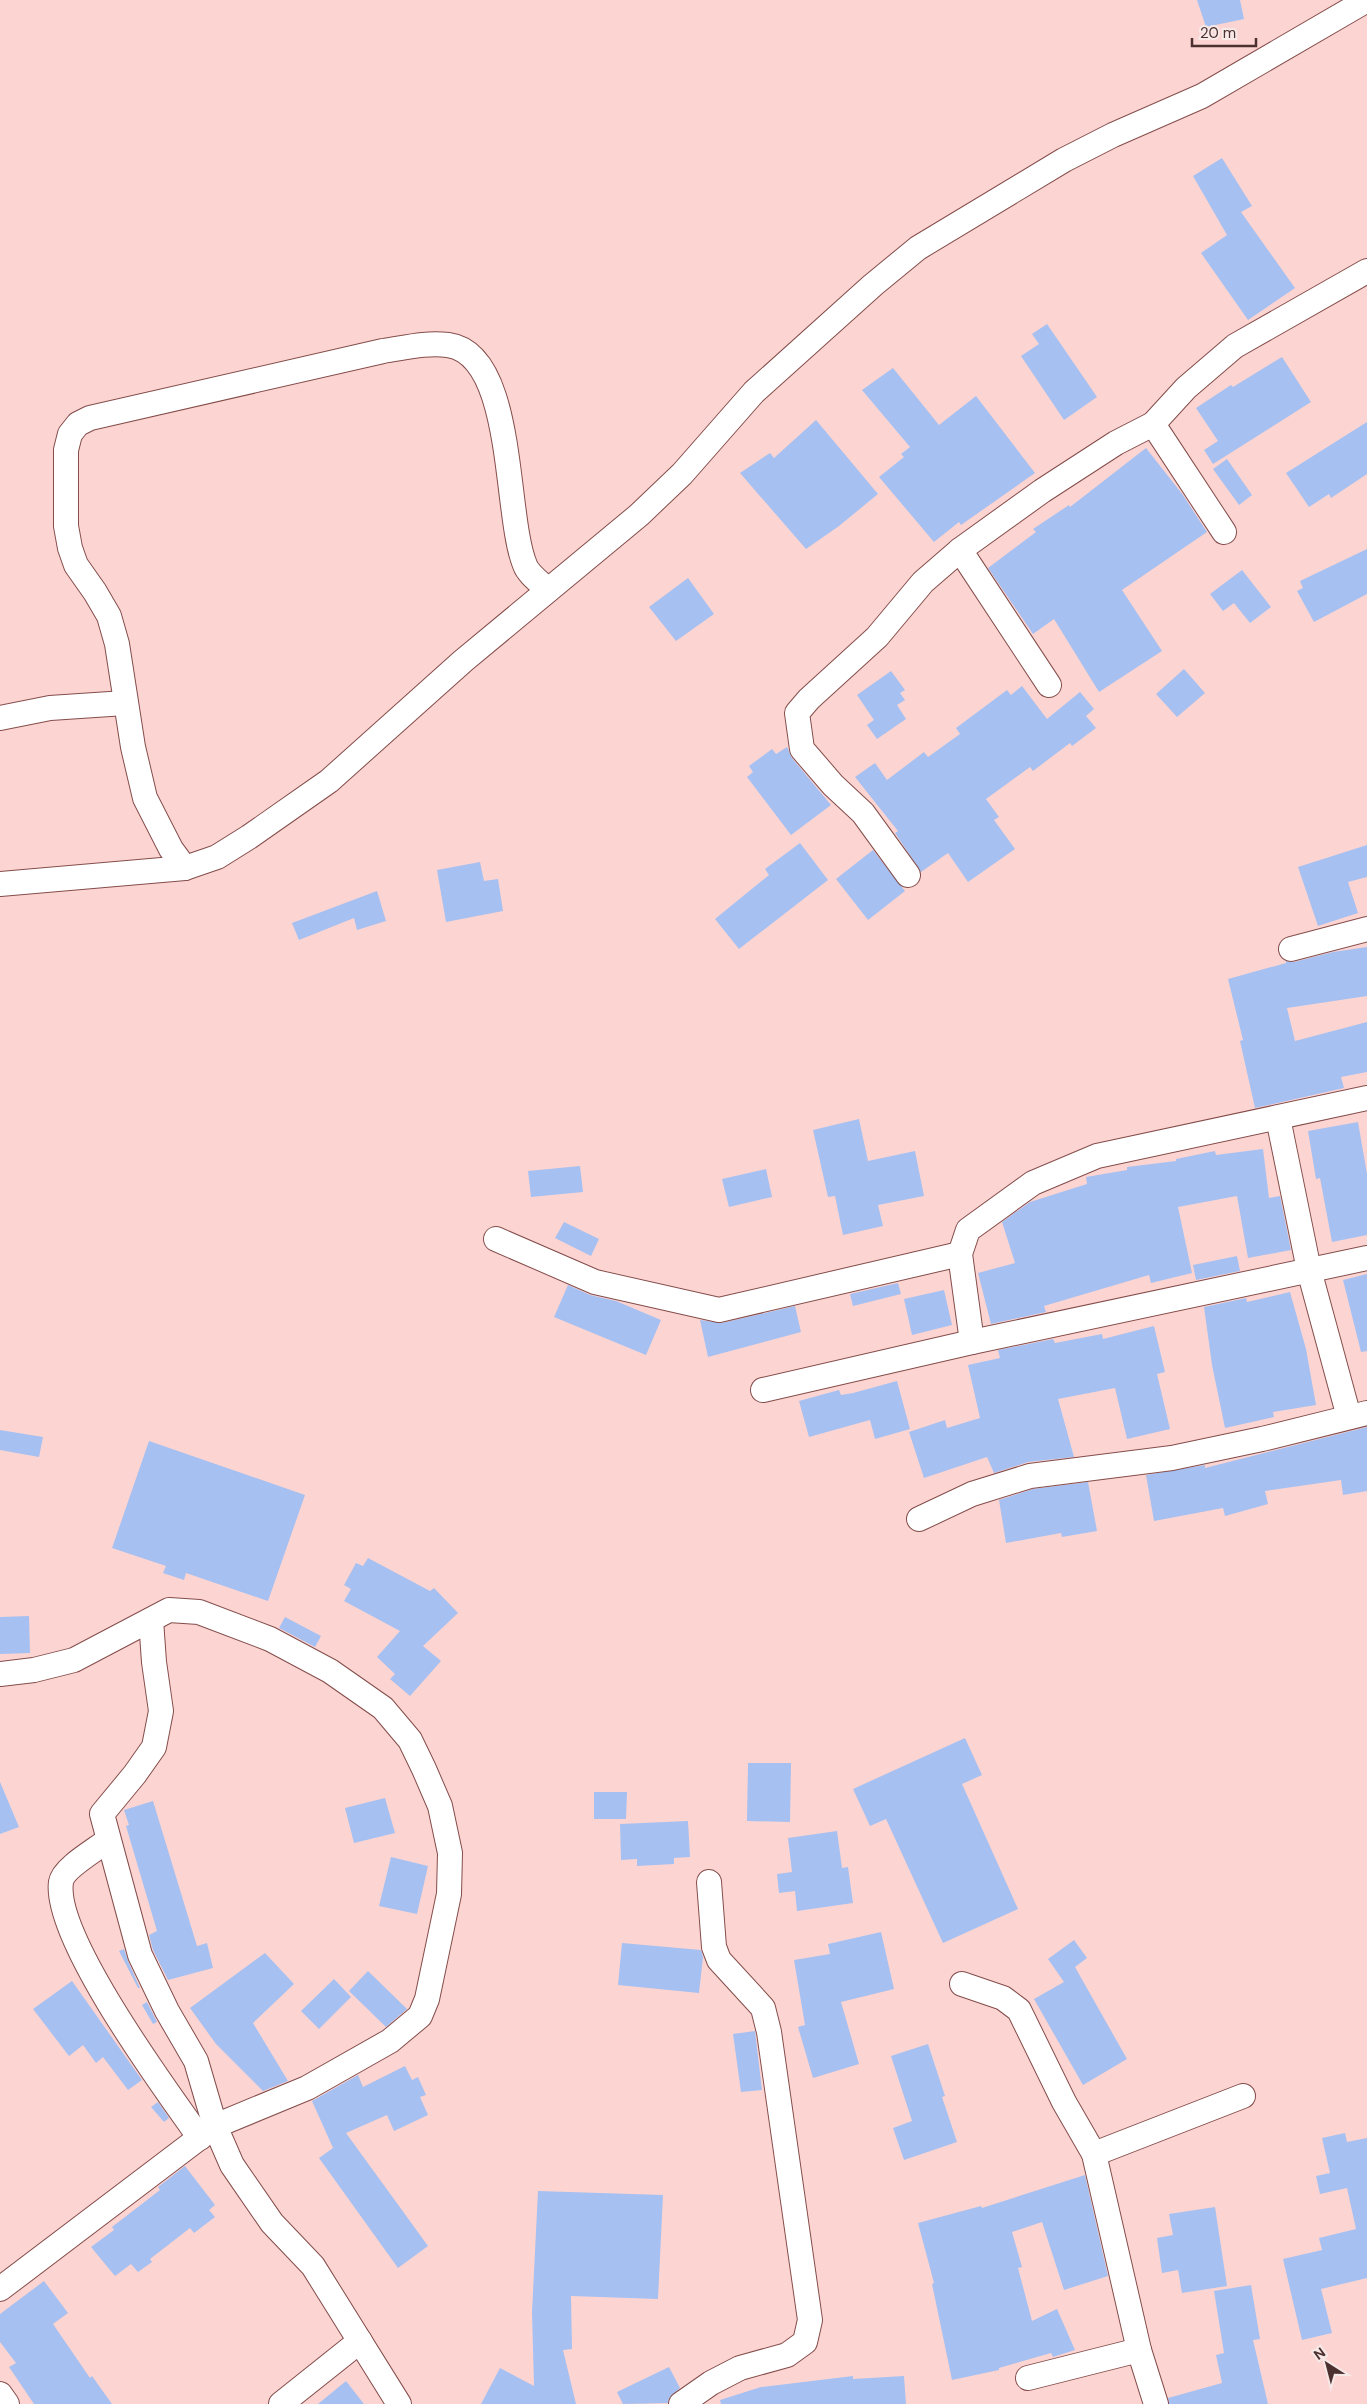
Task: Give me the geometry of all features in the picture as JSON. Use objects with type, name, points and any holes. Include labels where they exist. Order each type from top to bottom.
[{"type":"street","points":[[0,884],[185,868],[217,857],[329,781],[463,661],[639,514],[682,474],[754,392],[873,285],[918,248],[1064,160],[1113,135],[1202,96],[1367,0]]},
{"type":"street","points":[[908,874],[863,813],[833,785],[802,749],[797,713],[809,699],[877,637],[924,582],[960,550],[1100,454],[1153,424],[1186,388],[1235,346],[1366,275]]},
{"type":"street","points":[[185,868],[172,849],[145,798],[125,703],[122,668],[109,616],[76,565],[66,526],[66,450],[70,434],[78,424],[90,418],[383,351],[426,344],[449,345],[468,353],[483,368],[493,392],[503,430],[518,543],[526,568],[548,590]]},
{"type":"street","points":[[1153,424],[1224,532]]},
{"type":"street","points":[[960,550],[1049,685]]},
{"type":"street","points":[[0,718],[50,708],[125,703]]},
{"type":"street","points":[[1291,949],[1367,929]]},
{"type":"street","points":[[972,1342],[960,1254],[968,1230],[1034,1183],[1097,1156],[1367,1098]]},
{"type":"street","points":[[919,1519],[972,1494],[1030,1476],[1172,1458],[1358,1415],[1308,1270],[1278,1118]]},
{"type":"street","points":[[496,1239],[595,1282],[719,1310],[960,1254]]},
{"type":"street","points":[[763,1390],[972,1342],[1367,1258]]},
{"type":"street","points":[[0,1674],[34,1670],[74,1660],[169,1610],[199,1612],[270,1639],[330,1671],[383,1708],[410,1740],[440,1806],[450,1853],[449,1894],[428,2000],[420,2016],[390,2041],[307,2088],[208,2132],[0,2289]]},
{"type":"street","points":[[151,1620],[154,1662],[161,1711],[154,1747],[135,1774],[102,1814],[140,1955],[196,2061],[208,2132]]},
{"type":"street","points":[[108,1840],[66,1872],[61,1881],[61,1894],[70,1927],[91,1971],[145,2061],[208,2132],[272,2223],[313,2266],[399,2404]]},
{"type":"street","points":[[681,2404],[712,2382],[740,2368],[787,2355],[805,2342],[810,2320],[769,2032],[763,2008],[719,1960],[714,1948],[709,1882]]},
{"type":"street","points":[[962,1984],[1003,1998],[1019,2010],[1064,2102],[1094,2154],[1139,2350],[1156,2404]]},
{"type":"street","points":[[1094,2154],[1243,2096]]},
{"type":"street","points":[[281,2404],[360,2340]]},
{"type":"street","points":[[1028,2378],[1139,2350]]},
{"type":"street","points":[[0,2394],[7,2404]]},
{"type":"building","points":[[1197,0],[1240,0],[1244,19],[1206,27]]},
{"type":"building","points":[[1222,158],[1252,206],[1241,212],[1295,288],[1248,320],[1201,253],[1227,235],[1193,176]]},
{"type":"building","points":[[1047,324],[1097,397],[1064,420],[1021,356],[1039,344],[1032,334]]},
{"type":"building","points":[[1282,357],[1311,402],[1213,464],[1204,450],[1218,441],[1196,408],[1231,385],[1233,387]]},
{"type":"building","points":[[893,368],[939,425],[976,396],[1035,473],[961,525],[959,522],[934,542],[879,477],[904,457],[901,454],[910,447],[862,390]]},
{"type":"building","points":[[816,420],[878,494],[839,526],[806,549],[740,473],[770,453],[774,458]]},
{"type":"building","points":[[1367,422],[1367,474],[1331,498],[1329,494],[1309,507],[1286,473]]},
{"type":"building","points":[[1146,448],[1183,495],[1207,532],[1122,590],[1162,651],[1099,692],[1054,619],[1033,634],[988,568],[1036,532],[1033,529],[1069,505],[1070,507]]},
{"type":"building","points":[[1227,459],[1252,495],[1239,505],[1213,469]]},
{"type":"building","points":[[1367,549],[1367,594],[1314,622],[1297,591],[1303,588],[1300,581]]},
{"type":"building","points":[[1242,570],[1271,607],[1250,623],[1234,603],[1223,611],[1210,594]]},
{"type":"building","points":[[688,578],[714,614],[676,641],[649,607]]},
{"type":"building","points":[[1184,669],[1205,693],[1177,717],[1156,694]]},
{"type":"building","points":[[891,671],[905,690],[900,693],[905,700],[897,705],[906,719],[877,739],[867,725],[874,720],[857,695]]},
{"type":"building","points":[[1022,686],[1047,719],[1080,692],[1094,709],[1086,716],[1096,728],[1072,746],[1070,743],[1033,771],[1030,767],[986,799],[999,817],[994,820],[1015,849],[968,882],[948,853],[921,872],[895,833],[898,831],[855,777],[875,763],[887,780],[924,752],[928,757],[960,734],[956,728],[1007,690],[1011,695]]},
{"type":"building","points":[[787,747],[792,758],[831,805],[791,835],[747,777],[753,772],[749,766],[772,749],[776,754]]},
{"type":"building","points":[[800,843],[828,880],[739,949],[715,919],[769,875],[765,869]]},
{"type":"building","points":[[1367,845],[1367,877],[1348,882],[1358,913],[1318,926],[1298,867]]},
{"type":"building","points":[[873,850],[905,891],[868,920],[836,879]]},
{"type":"building","points":[[480,862],[484,881],[498,879],[503,911],[446,922],[437,870]]},
{"type":"building","points":[[377,891],[386,921],[357,930],[354,918],[299,940],[292,923]]},
{"type":"building","points":[[1367,947],[1367,996],[1287,1008],[1295,1041],[1367,1022],[1367,1072],[1341,1077],[1344,1088],[1255,1108],[1240,1041],[1243,1040],[1228,979],[1286,963],[1286,961],[1294,962],[1333,952]]},
{"type":"building","points":[[859,1119],[868,1161],[915,1151],[924,1196],[878,1205],[883,1226],[843,1235],[835,1196],[828,1197],[813,1130]]},
{"type":"building","points":[[1358,1122],[1367,1174],[1367,1235],[1332,1242],[1320,1178],[1316,1179],[1308,1131]]},
{"type":"building","points":[[1263,1149],[1269,1198],[1280,1196],[1291,1250],[1248,1258],[1237,1196],[1178,1207],[1192,1273],[1151,1283],[1149,1275],[1044,1306],[1046,1312],[991,1324],[978,1273],[1015,1263],[1002,1222],[1030,1202],[1087,1184],[1086,1177],[1127,1170],[1127,1167],[1176,1161],[1176,1159],[1215,1151],[1216,1155]]},
{"type":"building","points":[[580,1166],[583,1192],[531,1197],[528,1171]]},
{"type":"building","points":[[766,1169],[772,1197],[729,1207],[722,1179]]},
{"type":"building","points":[[564,1222],[599,1239],[591,1256],[555,1238]]},
{"type":"building","points":[[1237,1256],[1240,1271],[1196,1280],[1193,1265]]},
{"type":"building","points":[[1367,1274],[1367,1351],[1361,1352],[1343,1280]]},
{"type":"building","points":[[898,1283],[901,1294],[853,1306],[850,1294]]},
{"type":"building","points":[[568,1285],[590,1295],[616,1301],[661,1320],[646,1355],[554,1317]]},
{"type":"building","points":[[944,1290],[952,1325],[912,1335],[904,1299]]},
{"type":"building","points":[[1290,1292],[1306,1349],[1316,1405],[1273,1412],[1274,1417],[1225,1428],[1212,1365],[1204,1307],[1246,1298],[1247,1302]]},
{"type":"building","points":[[795,1306],[801,1332],[708,1357],[700,1320],[722,1323]]},
{"type":"building","points":[[1154,1326],[1165,1372],[1157,1374],[1170,1429],[1127,1439],[1115,1388],[1058,1399],[1074,1457],[1028,1462],[994,1473],[987,1457],[924,1478],[909,1432],[945,1420],[947,1428],[980,1418],[968,1365],[1000,1358],[998,1350],[1053,1339],[1055,1343],[1102,1334],[1103,1339]]},
{"type":"building","points":[[897,1381],[910,1429],[875,1439],[870,1420],[809,1437],[799,1401],[839,1390],[841,1395],[853,1393]]},
{"type":"building","points":[[1367,1427],[1367,1491],[1343,1495],[1341,1480],[1265,1491],[1268,1504],[1225,1516],[1223,1508],[1154,1521],[1146,1475],[1205,1465],[1205,1468]]},
{"type":"building","points":[[0,1430],[43,1437],[39,1457],[0,1450]]},
{"type":"building","points":[[149,1441],[305,1495],[268,1601],[186,1573],[184,1580],[163,1573],[166,1566],[112,1548]]},
{"type":"building","points":[[1088,1482],[1097,1531],[1062,1537],[1061,1533],[1006,1543],[999,1500],[1033,1489]]},
{"type":"building","points":[[368,1558],[430,1591],[434,1588],[458,1613],[423,1646],[441,1661],[410,1696],[390,1679],[395,1674],[377,1657],[400,1631],[344,1601],[351,1589],[344,1585],[356,1563],[363,1566]]},
{"type":"building","points":[[29,1616],[30,1653],[0,1654],[0,1617]]},
{"type":"building","points":[[285,1617],[321,1636],[315,1647],[279,1628]]},
{"type":"building","points":[[965,1738],[982,1775],[962,1784],[1018,1909],[943,1943],[886,1819],[870,1826],[853,1789]]},
{"type":"building","points":[[748,1763],[791,1763],[790,1822],[747,1821]]},
{"type":"building","points":[[0,1782],[19,1827],[0,1834]]},
{"type":"building","points":[[594,1792],[627,1792],[626,1819],[594,1819]]},
{"type":"building","points":[[385,1798],[395,1833],[354,1843],[345,1808]]},
{"type":"building","points":[[153,1801],[197,1946],[207,1943],[213,1968],[168,1980],[153,1950],[149,1935],[157,1931],[126,1826],[129,1825],[124,1810]]},
{"type":"building","points":[[688,1821],[690,1857],[674,1858],[674,1864],[637,1866],[637,1859],[621,1860],[620,1824]]},
{"type":"building","points":[[837,1831],[842,1868],[848,1867],[853,1903],[797,1911],[795,1891],[779,1893],[777,1874],[792,1872],[788,1838]]},
{"type":"building","points":[[391,1857],[428,1866],[417,1914],[379,1906]]},
{"type":"building","points":[[881,1932],[894,1989],[841,2002],[859,2064],[813,2078],[798,2027],[805,2025],[794,1960],[830,1954],[828,1944]]},
{"type":"building","points":[[1074,1940],[1087,1958],[1075,1967],[1127,2059],[1083,2085],[1034,1999],[1064,1982],[1048,1959]]},
{"type":"building","points":[[622,1943],[701,1950],[703,1957],[699,1993],[618,1985]]},
{"type":"building","points":[[124,1949],[140,1988],[138,1988],[119,1951]]},
{"type":"building","points":[[265,1953],[294,1984],[253,2023],[288,2081],[263,2091],[216,2044],[190,2008]]},
{"type":"building","points":[[368,1971],[407,2009],[386,2027],[349,1991]]},
{"type":"building","points":[[334,1979],[351,1997],[319,2029],[301,2011]]},
{"type":"building","points":[[72,1981],[142,2080],[128,2090],[103,2057],[96,2063],[83,2045],[69,2056],[33,2009]]},
{"type":"building","points":[[147,2002],[157,2022],[153,2024],[142,2005]]},
{"type":"building","points":[[755,2031],[762,2090],[741,2092],[733,2034]]},
{"type":"building","points":[[928,2044],[945,2096],[942,2097],[957,2142],[904,2160],[893,2128],[912,2121],[891,2056]]},
{"type":"building","points":[[405,2066],[412,2080],[418,2077],[426,2095],[420,2097],[428,2115],[394,2131],[387,2115],[346,2133],[428,2246],[398,2268],[319,2158],[333,2148],[312,2101],[358,2075],[363,2087]]},
{"type":"building","points":[[158,2102],[169,2118],[164,2122],[151,2107]]},
{"type":"building","points":[[1345,2133],[1347,2142],[1367,2138],[1367,2278],[1321,2289],[1332,2333],[1302,2340],[1283,2259],[1322,2250],[1319,2238],[1356,2229],[1347,2188],[1320,2194],[1316,2176],[1330,2173],[1322,2138]]},
{"type":"building","points":[[185,2166],[215,2205],[209,2210],[215,2217],[194,2233],[190,2228],[150,2259],[152,2262],[138,2272],[131,2264],[115,2276],[91,2247],[114,2230],[112,2227],[160,2190],[158,2187]]},
{"type":"building","points":[[1085,2175],[1108,2276],[1064,2290],[1042,2222],[1012,2232],[1022,2267],[1018,2268],[1032,2321],[1057,2309],[1075,2350],[1053,2357],[1051,2353],[999,2368],[999,2370],[952,2380],[932,2284],[934,2283],[918,2223],[981,2206],[982,2208]]},
{"type":"building","points":[[538,2191],[663,2195],[658,2299],[571,2296],[572,2349],[563,2350],[576,2404],[481,2404],[500,2368],[534,2386],[532,2312]]},
{"type":"building","points":[[1215,2207],[1227,2286],[1182,2293],[1178,2270],[1162,2273],[1157,2238],[1173,2235],[1169,2214]]},
{"type":"building","points":[[44,2281],[68,2313],[53,2324],[90,2378],[92,2376],[112,2404],[34,2404],[9,2367],[16,2363],[0,2342],[0,2314]]},
{"type":"building","points":[[1251,2285],[1260,2339],[1253,2340],[1268,2404],[1169,2404],[1168,2398],[1222,2383],[1216,2355],[1224,2353],[1214,2291]]},
{"type":"building","points":[[669,2367],[680,2388],[669,2398],[668,2403],[623,2404],[617,2392]]},
{"type":"building","points":[[853,2376],[853,2379],[904,2376],[906,2404],[721,2404],[720,2400],[761,2387]]},
{"type":"building","points":[[346,2381],[364,2404],[318,2404]]}]
